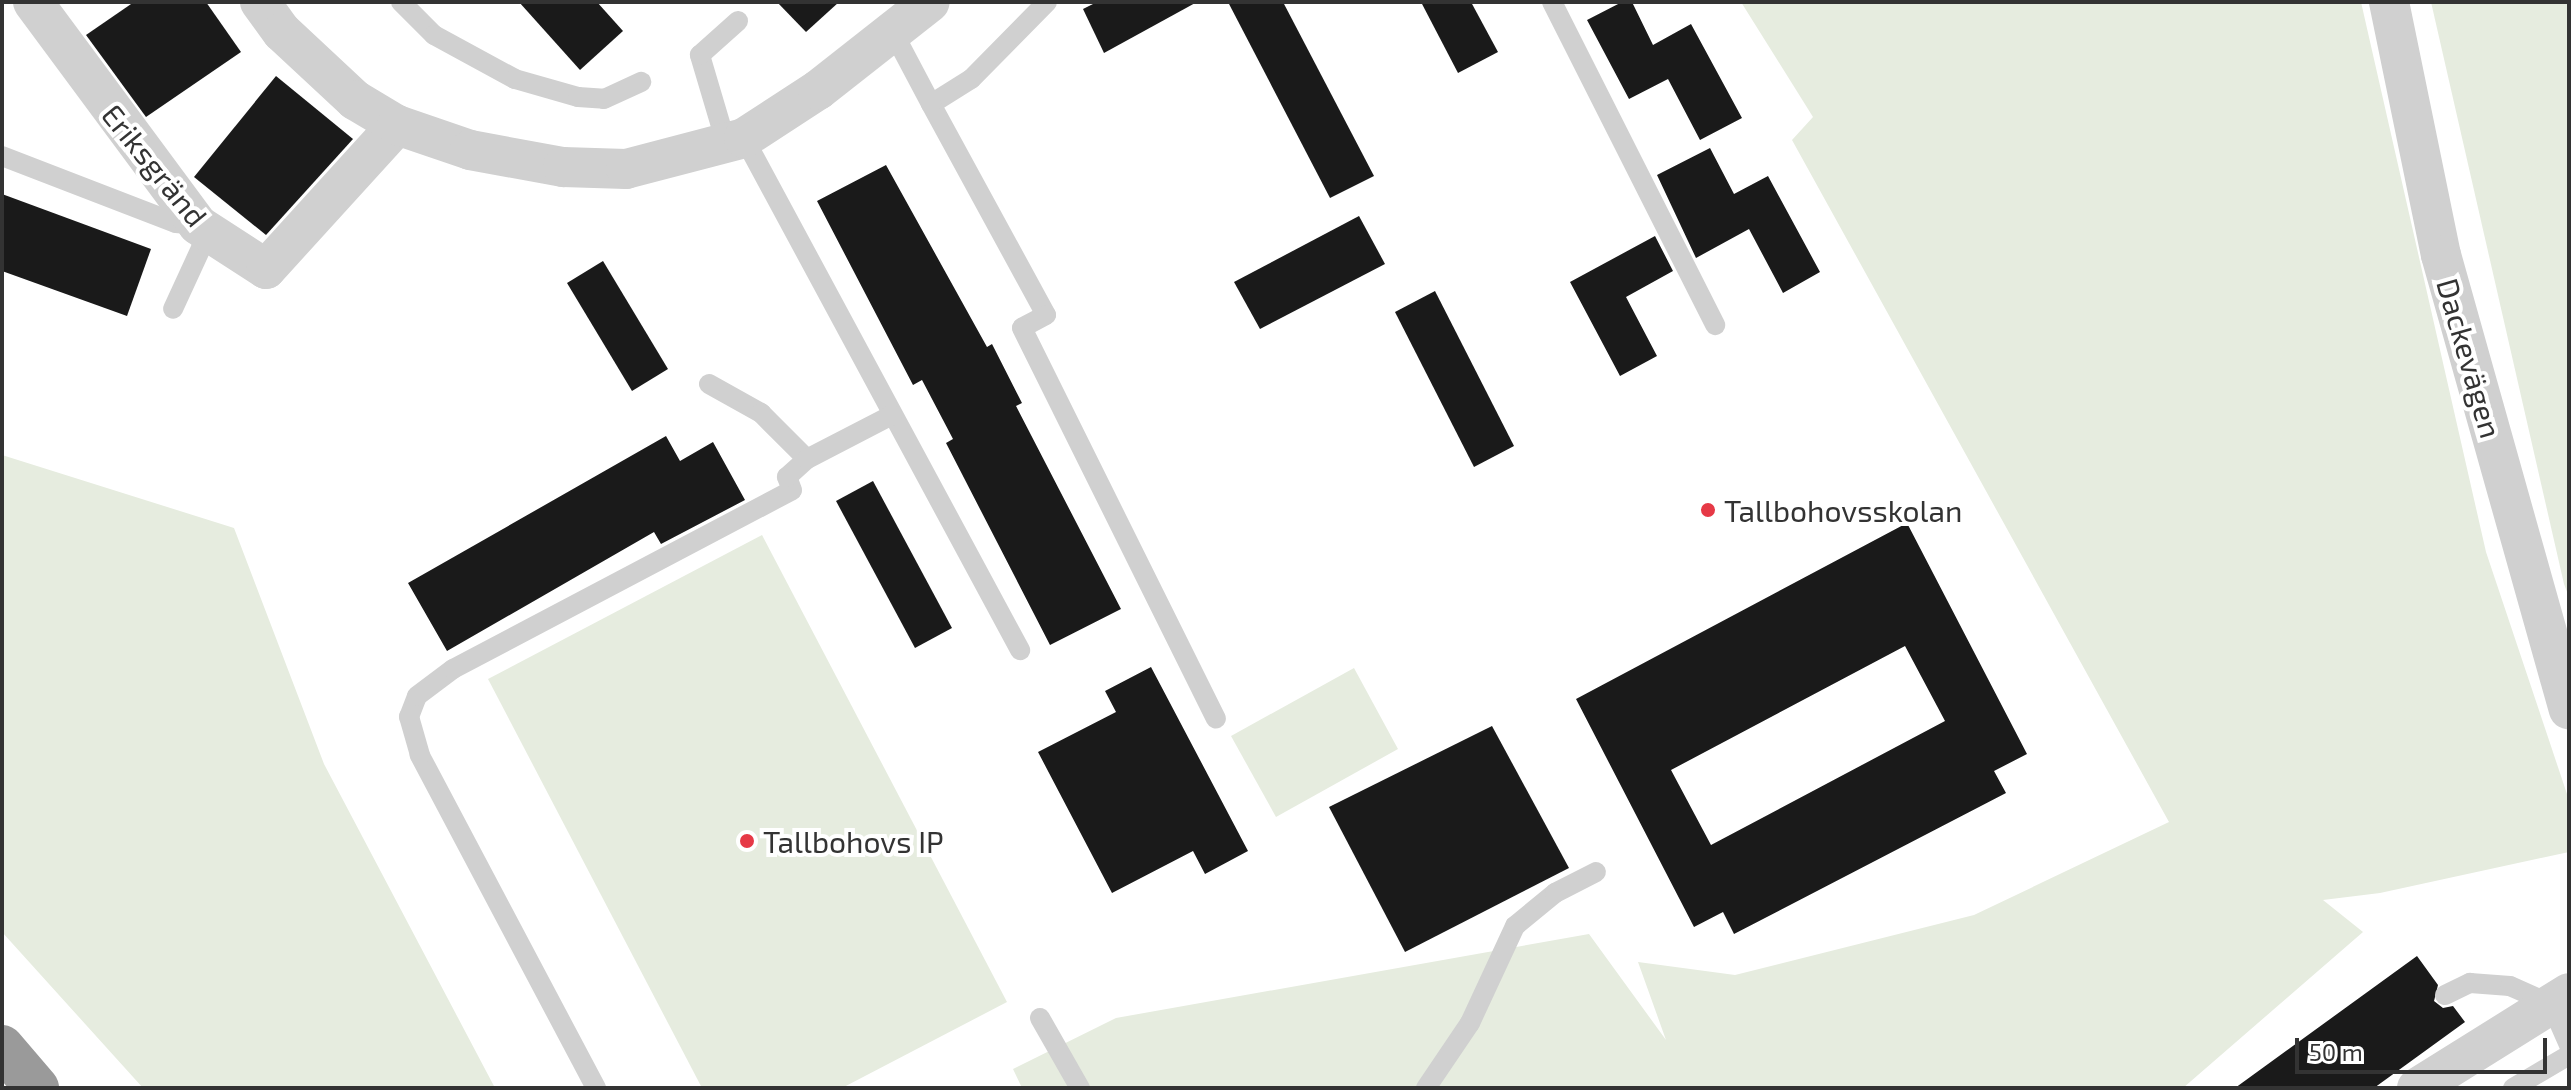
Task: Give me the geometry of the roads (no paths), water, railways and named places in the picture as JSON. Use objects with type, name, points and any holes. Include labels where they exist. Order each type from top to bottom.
[{"type":"street","name":"Eriksgränd","points":[[33,2],[198,225],[266,269],[397,125]]},
{"type":"street","points":[[260,2],[282,32],[355,100],[397,125],[470,150],[563,167],[626,169],[735,140],[914,12]]},
{"type":"street","name":"Dackevägen","points":[[2389,2],[2441,255],[2569,709]]},
{"type":"street","points":[[2417,1088],[2560,999]]},
{"type":"lane","points":[[401,2],[434,35],[515,79],[578,97],[604,99],[641,82]]},
{"type":"lane","points":[[931,104],[971,79],[1047,2]]},
{"type":"lane","points":[[1552,2],[1582,86],[1715,325]]},
{"type":"lane","points":[[914,12],[931,104],[1046,315],[1022,328],[1216,718]]},
{"type":"lane","points":[[738,21],[700,55],[735,140],[892,415],[1020,650]]},
{"type":"lane","points":[[2,156],[176,223],[198,225],[202,246],[173,309]]},
{"type":"lane","points":[[709,384],[761,413],[807,459]]},
{"type":"lane","points":[[596,1088],[420,755],[409,717],[417,696],[453,669],[792,490],[787,477],[807,459],[892,415]]},
{"type":"lane","points":[[1426,1088],[1470,1023],[1515,926],[1555,893],[1596,872]]},
{"type":"lane","points":[[2445,995],[2470,983],[2510,986],[2560,999],[2569,1045]]},
{"type":"lane","points":[[1040,1018],[1080,1088]]},
{"type":"lane","points":[[2513,1088],[2569,1055]]},
{"type":"place","name":"Tallbohovsskolan","points":[[1708,510]]},
{"type":"place","name":"Tallbohovs IP","points":[[747,841]]}]
